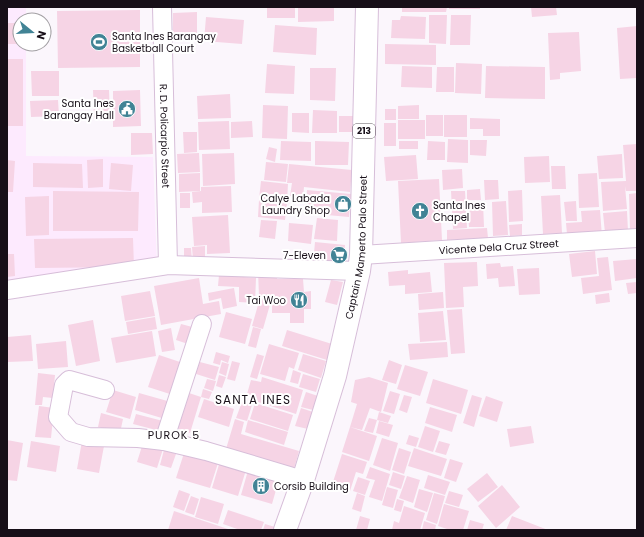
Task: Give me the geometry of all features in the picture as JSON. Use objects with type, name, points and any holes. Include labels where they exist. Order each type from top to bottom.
[{"type":"main road","name":"Captain Mamerto Palo Street","points":[[303,480],[335,376],[360,263],[367,7]]},
{"type":"main road","name":"213","points":[[285,530],[303,480]]},
{"type":"street","name":"R. D. Policarpio Street","points":[[162,7],[168,265]]},
{"type":"street","name":"Vicente Dela Cruz Street","points":[[360,263],[637,238]]},
{"type":"street","points":[[7,290],[168,265],[360,263]]},
{"type":"street","points":[[164,441],[202,324]]},
{"type":"street","points":[[105,390],[69,380],[64,385],[58,417],[71,432],[88,437],[138,438],[164,441],[206,451],[303,480]]},
{"type":"shaded area","points":[[7,7],[26,7],[26,12],[12,12],[12,52],[26,52],[26,156],[153,157],[157,267],[7,280]]},
{"type":"building","points":[[267,7],[295,7],[295,18],[267,18]]},
{"type":"building","points":[[298,7],[334,7],[334,21],[298,22]]},
{"type":"building","points":[[402,7],[447,7],[446,12],[402,12]]},
{"type":"building","points":[[449,7],[480,7],[480,9],[449,9]]},
{"type":"building","points":[[531,7],[556,7],[557,15],[532,17]]},
{"type":"building","name":"Santa Ines Barangay Basketball Court","points":[[140,10],[140,67],[58,68],[57,11]]},
{"type":"building","points":[[197,12],[197,33],[173,33],[173,13]]},
{"type":"building","points":[[429,15],[447,15],[446,44],[429,43]]},
{"type":"building","points":[[451,15],[471,15],[470,45],[450,45]]},
{"type":"building","points":[[401,16],[426,17],[425,39],[391,38],[392,20],[400,20]]},
{"type":"building","points":[[206,17],[244,20],[242,44],[204,41]]},
{"type":"building","points":[[7,23],[12,23],[12,44],[7,44]]},
{"type":"building","points":[[275,25],[317,28],[316,55],[273,52]]},
{"type":"building","points":[[637,26],[637,78],[620,79],[617,28]]},
{"type":"building","points":[[579,32],[581,71],[560,73],[560,79],[550,80],[548,33]]},
{"type":"building","points":[[385,44],[436,45],[436,65],[385,64]]},
{"type":"building","points":[[7,59],[23,59],[23,126],[7,126]]},
{"type":"building","points":[[456,63],[482,64],[481,94],[455,93]]},
{"type":"building","points":[[267,64],[295,66],[294,94],[265,93]]},
{"type":"building","points":[[402,66],[432,67],[432,88],[401,87]]},
{"type":"building","points":[[486,66],[545,67],[545,99],[485,98]]},
{"type":"building","points":[[437,67],[454,67],[454,92],[436,92]]},
{"type":"building","points":[[310,68],[336,68],[335,101],[310,100]]},
{"type":"building","points":[[31,71],[59,71],[59,96],[32,96]]},
{"type":"building","points":[[93,90],[109,90],[110,118],[94,118]]},
{"type":"building","name":"Santa Ines Barangay Hall","points":[[140,90],[141,126],[113,127],[113,91]]},
{"type":"building","points":[[230,94],[231,118],[198,119],[197,96]]},
{"type":"building","points":[[58,100],[59,116],[31,117],[30,101]]},
{"type":"building","points":[[263,105],[288,106],[287,139],[262,138]]},
{"type":"building","points":[[419,105],[419,119],[398,119],[398,106]]},
{"type":"building","points":[[385,109],[396,109],[396,120],[385,120]]},
{"type":"building","points":[[313,110],[337,111],[337,133],[312,133]]},
{"type":"building","points":[[292,113],[309,113],[309,133],[292,132]]},
{"type":"building","points":[[426,115],[443,115],[443,136],[426,136]]},
{"type":"building","points":[[444,115],[467,115],[467,137],[444,137]]},
{"type":"building","points":[[339,116],[353,116],[353,132],[339,132]]},
{"type":"building","points":[[470,118],[500,119],[500,136],[483,136],[483,129],[470,129]]},
{"type":"building","points":[[398,120],[425,120],[425,139],[398,139]]},
{"type":"building","points":[[229,121],[230,149],[199,150],[198,122]]},
{"type":"building","points":[[252,121],[253,137],[231,138],[231,122]]},
{"type":"building","points":[[384,123],[396,123],[396,146],[384,146]]},
{"type":"building","points":[[183,132],[197,132],[197,152],[184,153]]},
{"type":"building","points":[[131,133],[152,133],[153,154],[131,155]]},
{"type":"building","points":[[448,139],[468,140],[468,163],[447,162]]},
{"type":"building","points":[[470,140],[487,140],[486,156],[470,155]]},
{"type":"building","points":[[281,141],[311,142],[311,161],[280,160]]},
{"type":"building","points":[[315,141],[349,142],[348,165],[315,165]]},
{"type":"building","points":[[399,141],[418,141],[418,149],[399,149]]},
{"type":"building","points":[[428,141],[445,142],[445,160],[427,160]]},
{"type":"building","points":[[637,144],[637,191],[626,191],[625,186],[627,209],[603,211],[601,182],[626,181],[623,145]]},
{"type":"building","points":[[269,147],[277,149],[275,162],[266,159]]},
{"type":"building","points":[[199,153],[200,172],[178,173],[177,154]]},
{"type":"building","points":[[234,153],[235,184],[203,186],[202,154]]},
{"type":"building","points":[[622,154],[623,178],[599,179],[597,156]]},
{"type":"building","points":[[416,155],[418,179],[386,181],[384,157]]},
{"type":"building","points":[[549,156],[550,182],[525,183],[524,157]]},
{"type":"building","points":[[103,159],[103,187],[88,188],[87,160]]},
{"type":"building","points":[[7,160],[15,161],[13,192],[7,192]]},
{"type":"building","points":[[266,162],[288,164],[286,182],[264,180]]},
{"type":"building","points":[[33,163],[82,164],[83,188],[33,187]]},
{"type":"building","points":[[111,163],[133,165],[131,191],[109,189]]},
{"type":"building","points":[[289,164],[352,170],[350,192],[304,187],[303,197],[290,196],[292,183],[287,183]]},
{"type":"building","points":[[551,166],[565,166],[566,189],[552,189]]},
{"type":"building","points":[[462,169],[463,188],[443,190],[442,170]]},
{"type":"building","points":[[200,173],[200,191],[179,192],[179,174]]},
{"type":"building","points":[[597,173],[599,207],[579,208],[578,174]]},
{"type":"building","name":"Santa Ines Chapel","points":[[439,179],[442,240],[401,243],[398,181]]},
{"type":"building","points":[[484,180],[498,180],[499,199],[485,200]]},
{"type":"building","points":[[261,181],[288,184],[287,202],[259,199]]},
{"type":"building","points":[[231,186],[232,212],[202,213],[202,202],[193,203],[192,192],[201,191],[201,187]]},
{"type":"building","points":[[480,189],[481,200],[467,200],[467,190]]},
{"type":"building","points":[[307,190],[351,194],[349,217],[305,213]]},
{"type":"building","points":[[522,190],[523,221],[509,222],[508,191]]},
{"type":"building","points":[[53,191],[139,192],[138,231],[53,231]]},
{"type":"building","points":[[451,191],[465,191],[467,228],[453,229]]},
{"type":"building","points":[[180,193],[190,193],[190,208],[180,208]]},
{"type":"building","points":[[637,193],[637,229],[630,230],[629,194]]},
{"type":"building","points":[[560,195],[562,233],[543,234],[541,196]]},
{"type":"building","points":[[49,196],[49,235],[26,236],[25,197]]},
{"type":"building","points":[[259,200],[287,203],[285,220],[258,217]]},
{"type":"building","points":[[506,201],[508,235],[493,236],[492,202]]},
{"type":"building","points":[[576,201],[577,221],[566,221],[564,202]]},
{"type":"building","points":[[483,202],[484,227],[469,227],[467,203]]},
{"type":"building","points":[[600,210],[602,237],[567,234],[566,223],[582,222],[581,211]]},
{"type":"building","points":[[627,211],[628,231],[605,233],[603,213]]},
{"type":"building","points":[[228,215],[230,253],[207,254],[207,245],[194,246],[192,217]]},
{"type":"building","points":[[317,218],[338,220],[337,241],[314,239]]},
{"type":"building","points":[[261,220],[277,221],[275,239],[259,237]]},
{"type":"building","points":[[289,223],[313,225],[311,244],[288,241]]},
{"type":"building","points":[[522,224],[522,235],[510,236],[509,225]]},
{"type":"building","points":[[487,228],[488,238],[447,240],[447,230]]},
{"type":"building","points":[[133,238],[134,267],[35,268],[34,239]]},
{"type":"building","points":[[315,242],[345,245],[343,267],[313,264]]},
{"type":"building","points":[[205,246],[205,260],[193,260],[192,247]]},
{"type":"building","points":[[184,248],[191,248],[192,261],[184,261]]},
{"type":"building","points":[[595,251],[597,274],[572,277],[569,254]]},
{"type":"building","points":[[7,254],[14,254],[15,276],[7,277]]},
{"type":"building","points":[[608,257],[612,290],[583,294],[581,278],[599,276],[597,258]]},
{"type":"building","points":[[637,259],[637,278],[615,281],[613,261]]},
{"type":"building","points":[[477,262],[478,286],[463,287],[464,307],[446,308],[444,263]]},
{"type":"building","points":[[500,263],[501,267],[513,266],[515,286],[499,287],[498,278],[487,279],[486,264]]},
{"type":"building","points":[[539,268],[540,294],[519,295],[517,269]]},
{"type":"building","points":[[408,270],[408,274],[430,272],[432,292],[405,294],[405,285],[389,286],[388,272]]},
{"type":"building","points":[[258,271],[277,271],[277,279],[303,279],[304,292],[311,291],[311,309],[304,309],[304,323],[290,323],[290,313],[272,313],[272,296],[259,296]]},
{"type":"building","points":[[219,275],[256,278],[255,303],[239,302],[239,287],[218,286]]},
{"type":"building","points":[[199,278],[203,304],[219,301],[221,314],[161,325],[154,286]]},
{"type":"building","points":[[331,280],[343,282],[337,305],[325,302]]},
{"type":"building","points":[[637,282],[637,293],[628,294],[626,283]]},
{"type":"building","points":[[234,288],[237,306],[223,309],[221,298],[209,301],[208,293]]},
{"type":"building","points":[[150,291],[155,316],[125,321],[121,296]]},
{"type":"building","points":[[443,292],[444,308],[419,310],[418,294]]},
{"type":"building","points":[[609,293],[610,302],[596,304],[595,295]]},
{"type":"building","points":[[260,298],[271,301],[263,329],[252,326]]},
{"type":"building","points":[[462,309],[465,353],[451,354],[447,310]]},
{"type":"building","points":[[443,311],[446,340],[420,342],[418,313]]},
{"type":"building","points":[[226,312],[252,319],[245,344],[219,337]]},
{"type":"building","points":[[155,317],[157,329],[128,334],[126,322]]},
{"type":"building","points":[[93,320],[100,361],[76,366],[68,325]]},
{"type":"building","points":[[181,324],[196,328],[191,345],[176,340]]},
{"type":"building","points":[[253,327],[261,329],[256,348],[248,346]]},
{"type":"building","points":[[171,328],[175,350],[162,352],[158,331]]},
{"type":"building","points":[[287,330],[332,344],[327,360],[282,346]]},
{"type":"building","points":[[152,331],[156,356],[116,363],[111,338]]},
{"type":"building","points":[[31,335],[33,361],[7,362],[7,337]]},
{"type":"building","points":[[66,341],[68,367],[38,369],[36,344]]},
{"type":"building","points":[[447,342],[448,357],[410,360],[408,344]]},
{"type":"building","points":[[269,344],[299,353],[294,369],[289,367],[285,381],[260,374]]},
{"type":"building","points":[[216,352],[230,356],[228,363],[221,360],[220,365],[213,363]]},
{"type":"building","points":[[257,354],[264,356],[257,379],[250,377]]},
{"type":"building","points":[[303,354],[326,361],[321,378],[298,370]]},
{"type":"building","points":[[159,355],[183,363],[173,395],[148,387]]},
{"type":"building","points":[[389,360],[402,365],[396,384],[382,380]]},
{"type":"building","points":[[196,361],[219,367],[215,380],[193,373]]},
{"type":"building","points":[[232,361],[240,363],[235,381],[227,379]]},
{"type":"building","points":[[222,362],[229,364],[226,376],[219,373]]},
{"type":"building","points":[[405,365],[428,372],[420,396],[397,389]]},
{"type":"building","points":[[293,370],[301,373],[298,384],[290,382]]},
{"type":"building","points":[[38,373],[55,375],[53,398],[43,397],[42,405],[35,405]]},
{"type":"building","points":[[303,374],[320,379],[316,392],[299,387]]},
{"type":"building","points":[[219,375],[226,377],[222,388],[216,386]]},
{"type":"building","points":[[262,377],[303,390],[296,414],[255,401],[256,397],[247,394],[251,380],[261,382]]},
{"type":"building","points":[[369,377],[388,383],[381,412],[370,408],[362,430],[350,427],[357,404],[351,402],[355,380]]},
{"type":"building","points":[[207,379],[216,381],[213,391],[204,388]]},
{"type":"building","points":[[433,379],[468,390],[461,414],[426,403]]},
{"type":"building","points":[[203,389],[212,392],[209,399],[201,397]]},
{"type":"building","points":[[113,390],[136,397],[130,419],[106,412]]},
{"type":"building","points":[[390,391],[400,394],[394,414],[383,411]]},
{"type":"building","points":[[186,392],[201,397],[190,433],[174,427]]},
{"type":"building","points":[[306,392],[318,396],[313,410],[301,407]]},
{"type":"building","points":[[139,393],[171,402],[165,419],[135,410]]},
{"type":"building","points":[[404,395],[412,397],[407,413],[399,410]]},
{"type":"building","points":[[472,395],[482,398],[474,427],[463,423]]},
{"type":"building","points":[[486,396],[503,402],[497,422],[479,416]]},
{"type":"building","points":[[204,399],[234,409],[229,427],[198,417]]},
{"type":"building","points":[[242,402],[252,405],[247,421],[236,418]]},
{"type":"building","points":[[255,403],[293,415],[288,431],[250,419]]},
{"type":"building","points":[[39,406],[54,408],[51,438],[35,437]]},
{"type":"building","points":[[430,407],[457,415],[452,432],[425,423]]},
{"type":"building","points":[[301,408],[313,412],[308,429],[295,426]]},
{"type":"building","points":[[379,412],[391,416],[388,423],[377,420]]},
{"type":"building","points":[[101,413],[123,419],[120,433],[98,427]]},
{"type":"building","points":[[136,414],[163,421],[160,431],[133,424]]},
{"type":"building","points":[[369,418],[377,420],[373,433],[364,431]]},
{"type":"building","points":[[235,419],[244,422],[241,434],[299,451],[294,469],[226,449]]},
{"type":"building","points":[[248,420],[288,432],[284,445],[245,432]]},
{"type":"building","points":[[379,421],[393,425],[389,437],[376,433]]},
{"type":"building","points":[[425,426],[440,431],[433,452],[418,447]]},
{"type":"building","points":[[531,426],[534,443],[510,447],[507,429]]},
{"type":"building","points":[[350,427],[377,436],[369,461],[342,452]]},
{"type":"building","points":[[409,435],[419,438],[416,447],[406,444]]},
{"type":"building","points":[[382,438],[398,443],[390,471],[373,465]]},
{"type":"building","points":[[7,440],[23,443],[17,481],[7,480]]},
{"type":"building","points":[[31,441],[60,446],[56,472],[27,467]]},
{"type":"building","points":[[82,441],[104,446],[99,473],[77,469]]},
{"type":"building","points":[[439,441],[450,444],[446,455],[435,452]]},
{"type":"building","points":[[143,443],[163,449],[157,468],[137,462]]},
{"type":"building","points":[[399,448],[411,452],[404,474],[392,470]]},
{"type":"building","points":[[414,448],[447,459],[441,476],[408,466]]},
{"type":"building","points":[[164,450],[176,454],[171,468],[160,465]]},
{"type":"building","points":[[185,450],[219,460],[210,488],[176,478]]},
{"type":"building","points":[[342,454],[367,462],[363,474],[356,472],[350,491],[332,485]]},
{"type":"building","points":[[450,459],[463,463],[456,482],[444,478]]},
{"type":"building","points":[[220,461],[246,470],[238,496],[212,488]]},
{"type":"building","name":"Corsib Building","points":[[249,467],[280,476],[272,504],[241,495]]},
{"type":"building","points":[[370,467],[390,474],[382,501],[369,497],[375,480],[366,478]]},
{"type":"building","points":[[393,472],[405,476],[401,489],[389,485]]},
{"type":"building","points":[[487,473],[498,487],[478,502],[467,489]]},
{"type":"building","points":[[428,475],[450,482],[445,495],[424,488]]},
{"type":"building","points":[[407,476],[420,480],[413,503],[399,498]]},
{"type":"building","points":[[358,477],[370,481],[365,495],[353,491]]},
{"type":"building","points":[[502,485],[520,507],[496,528],[478,506]]},
{"type":"building","points":[[387,487],[398,490],[393,508],[382,505]]},
{"type":"building","points":[[419,489],[433,493],[427,512],[414,507]]},
{"type":"building","points":[[179,490],[190,494],[184,511],[173,507]]},
{"type":"building","points":[[449,491],[463,495],[459,507],[445,503]]},
{"type":"building","points":[[357,493],[365,496],[361,512],[352,509]]},
{"type":"building","points":[[434,493],[445,496],[437,524],[426,520]]},
{"type":"building","points":[[191,496],[199,499],[194,515],[185,512]]},
{"type":"building","points":[[201,497],[224,504],[218,524],[195,517]]},
{"type":"building","points":[[397,499],[404,501],[401,512],[394,510]]},
{"type":"building","points":[[444,504],[469,511],[463,530],[450,530],[438,526]]},
{"type":"building","points":[[404,506],[425,513],[420,530],[392,530],[394,521],[399,523]]},
{"type":"building","points":[[228,510],[264,522],[261,530],[240,530],[223,524]]},
{"type":"building","points":[[174,511],[231,530],[168,530]]},
{"type":"building","points":[[360,516],[370,519],[367,530],[356,530]]},
{"type":"building","points":[[512,516],[548,530],[506,530]]},
{"type":"building","points":[[470,520],[484,524],[482,530],[467,530]]},
{"type":"building","points":[[424,521],[436,525],[435,530],[422,530]]},
{"type":"building","points":[[265,524],[275,527],[274,530],[263,530]]},
{"type":"place","name":"Santa Ines Barangay Basketball Court","points":[[99,42]]},
{"type":"place","name":"Santa Ines Barangay Hall","points":[[127,109]]},
{"type":"place","name":"Calye Labada Laundry Shop","points":[[343,204]]},
{"type":"place","name":"Santa Ines Chapel","points":[[420,211]]},
{"type":"place","name":"7-Eleven","points":[[339,255]]},
{"type":"place","name":"Tai Woo","points":[[299,300]]},
{"type":"place","name":"Corsib Building","points":[[261,486]]},
{"type":"district","name":"SANTA INES","points":[[253,400]]},
{"type":"district","name":"PUROK 5","points":[[174,435]]}]
